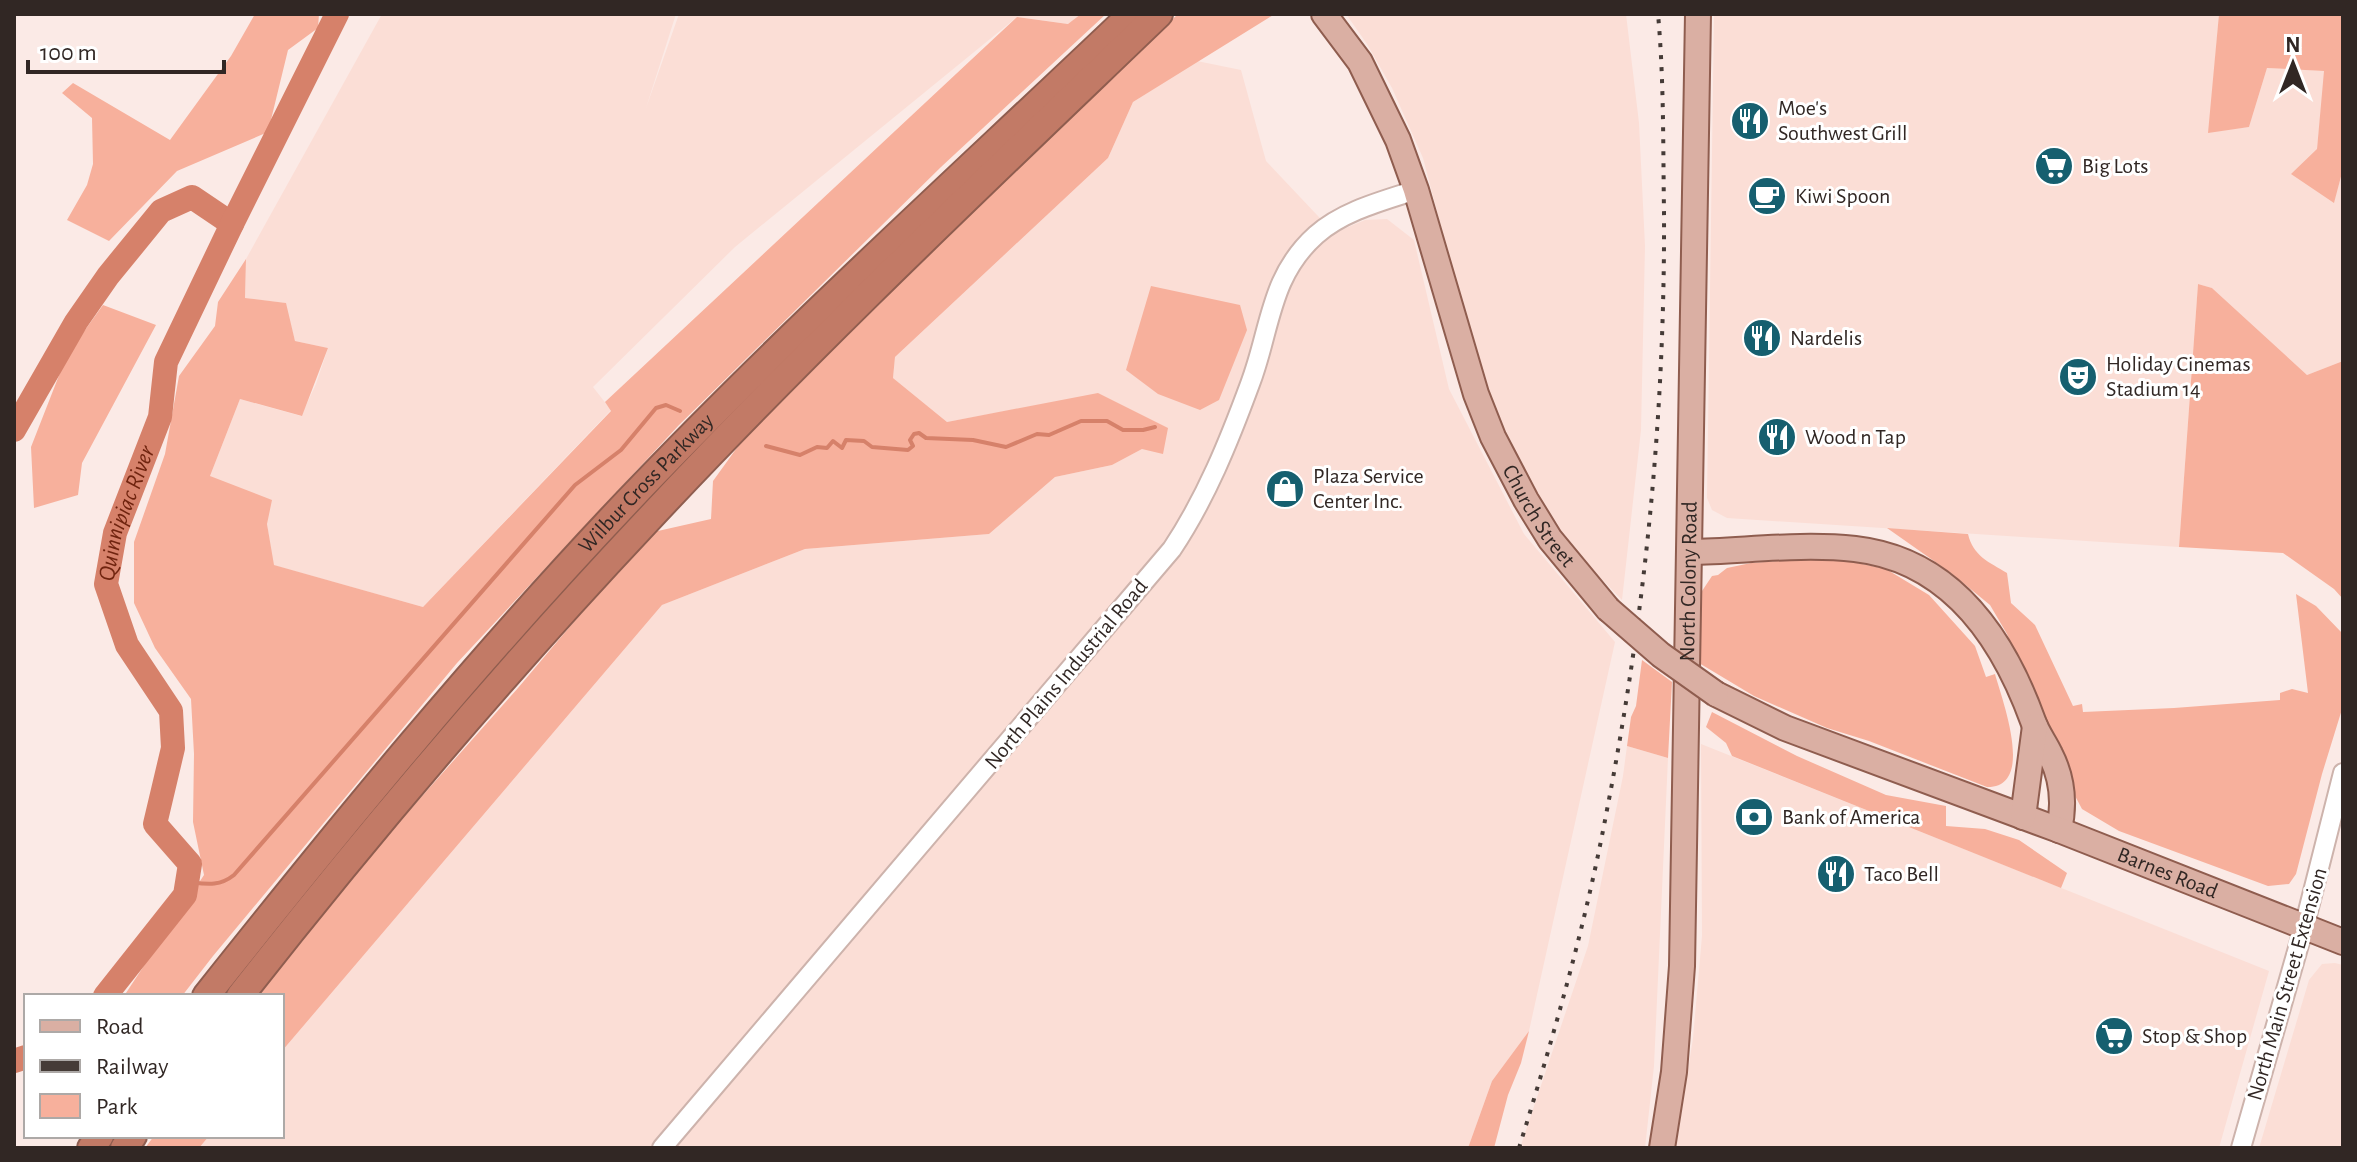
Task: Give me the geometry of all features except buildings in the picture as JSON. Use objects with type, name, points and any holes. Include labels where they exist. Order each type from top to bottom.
[{"type":"highway","name":"Wilbur Cross Parkway","points":[[208,994],[405,753],[627,503],[784,345],[1132,14]]},
{"type":"highway","name":"Wilbur Cross Parkway","points":[[242,994],[457,732],[645,522],[868,295],[1159,14]]},
{"type":"main road","name":"Church Street","points":[[1324,14],[1360,62],[1398,140],[1416,190],[1476,394],[1493,437],[1550,539],[1608,609],[1661,655],[1716,694],[1785,728],[1991,806]]},
{"type":"main road","name":"North Colony Road","points":[[1662,1148],[1674,1072],[1682,966],[1698,14]]},
{"type":"main road","points":[[1690,552],[1853,549],[1889,556],[1919,568],[1944,585],[1967,605],[1992,636],[2023,692],[2062,784],[2064,808],[2059,830]]},
{"type":"main road","points":[[2023,817],[2035,726]]},
{"type":"main road","name":"Barnes Road","points":[[1991,806],[2343,942]]},
{"type":"street","name":"North Plains Industrial Road","points":[[662,1148],[1172,549],[1214,475],[1230,438],[1262,348],[1272,302],[1287,270],[1315,236],[1333,223],[1416,190]]},
{"type":"street","name":"North Main Street Extension","points":[[2241,1148],[2304,927],[2343,773]]},
{"type":"shaded area","points":[[382,14],[676,14],[646,108],[679,14],[1081,14],[1069,24],[1017,17],[735,247],[593,387],[611,410],[423,607],[273,565],[267,524],[210,476],[240,399],[301,416],[316,384],[328,348],[295,341],[285,303],[245,298],[246,259]]},
{"type":"shaded area","points":[[1346,14],[1626,14],[1639,123],[1645,246],[1641,430],[1622,600],[1583,560],[1547,515],[1505,431],[1477,364],[1423,158],[1392,88]]},
{"type":"shaded area","points":[[1714,14],[2219,14],[2209,132],[2249,127],[2267,68],[2325,71],[2317,149],[2334,202],[2343,169],[2343,361],[2307,375],[2212,288],[2198,284],[2179,547],[1727,518],[1712,510],[1707,498]]},
{"type":"shaded area","points":[[1197,61],[1241,70],[1266,161],[1334,233],[1365,220],[1387,219],[1414,240],[1449,389],[1524,534],[1615,642],[1529,1031],[1492,1081],[1468,1148],[199,1148],[207,1138],[284,1138],[284,1049],[662,605],[805,549],[989,534],[1055,477],[1112,465],[1142,449],[1098,394],[947,422],[893,378],[895,357],[1108,158],[1133,102]]},
{"type":"shaded area","points":[[1701,744],[2269,971],[2219,1148],[1676,1148],[1693,1038],[1702,936]]},
{"type":"shaded area","points":[[1627,746],[1668,758],[1654,1066],[1645,1148],[1520,1148],[1588,946]]},
{"type":"shaded area","points":[[2322,964],[2343,965],[2343,1148],[2259,1148],[2309,980]]},
{"type":"green space","points":[[255,14],[319,14],[318,28],[288,50],[268,132],[177,171],[109,241],[67,220],[87,185],[93,164],[92,118],[62,93],[73,83],[170,140],[231,56]]},
{"type":"green space","points":[[1081,14],[1106,14],[941,167],[679,425],[457,663],[184,994],[125,994],[204,875],[193,822],[191,699],[155,648],[134,603],[134,542],[165,454],[179,376],[215,326],[218,302],[246,259],[245,298],[286,303],[295,341],[328,348],[302,416],[240,399],[210,476],[272,500],[267,524],[274,565],[423,607],[611,411],[605,402],[1017,17],[1068,24]]},
{"type":"green space","points":[[1178,14],[1275,14],[1133,102],[1108,158],[895,357],[893,378],[947,422],[1098,393],[1168,428],[1163,454],[1142,449],[1112,465],[1055,477],[989,534],[805,549],[662,605],[284,1049],[284,994],[260,994],[345,883],[518,688],[649,533],[711,519],[713,481],[744,438],[931,251]]},
{"type":"green space","points":[[2219,14],[2343,14],[2343,169],[2334,203],[2291,174],[2317,149],[2324,71],[2267,68],[2249,127],[2208,133]]},
{"type":"green space","points":[[2198,284],[2212,288],[2307,375],[2343,361],[2343,599],[2334,589],[2283,553],[2179,547]]},
{"type":"green space","points":[[1151,286],[1240,305],[1247,330],[1219,400],[1200,410],[1158,394],[1126,370]]},
{"type":"green space","points":[[103,305],[156,325],[82,463],[78,495],[34,508],[31,447],[67,355]]},
{"type":"green space","points":[[1887,528],[1968,534],[1978,553],[2007,573],[2011,603],[2035,625],[2073,706],[2082,704],[2083,712],[2280,700],[2280,693],[2292,689],[2308,693],[2296,594],[2316,606],[2343,634],[2343,706],[2296,874],[2289,884],[2268,886],[2119,831],[2082,809],[2046,719],[2007,634],[1990,605]]},
{"type":"green space","points":[[1843,556],[1848,561],[1886,569],[1929,595],[1975,646],[1986,677],[1995,674],[2012,741],[2010,773],[2002,783],[1987,787],[1827,728],[1754,696],[1699,663],[1702,591],[1712,576],[1727,568],[1751,563]]},
{"type":"green space","points":[[1642,660],[1672,682],[1668,758],[1627,746]]},
{"type":"green space","points":[[1712,712],[1797,756],[1886,795],[1946,806],[1946,826],[1985,829],[2019,840],[2067,873],[2061,888],[1732,756],[1726,743],[1706,727]]},
{"type":"green space","points":[[1529,1031],[1494,1148],[1468,1148],[1492,1081]]},
{"type":"green space","points":[[152,1138],[207,1138],[199,1148],[145,1148]]},
{"type":"waterway","name":"Quinnipiac River","points":[[107,994],[185,895],[190,864],[155,824],[173,748],[171,711],[127,645],[106,584],[115,533],[160,417],[166,362],[337,14]]},
{"type":"waterway","points":[[14,430],[76,322],[108,276],[161,211],[192,197],[232,224]]},
{"type":"waterway","points":[[187,882],[218,883],[234,875],[575,485],[621,450],[656,408],[666,405],[680,411]]},
{"type":"waterway","points":[[766,446],[800,455],[817,447],[827,448],[833,441],[842,448],[846,440],[864,441],[872,447],[908,450],[913,446],[910,440],[919,433],[926,438],[973,440],[1006,447],[1037,434],[1049,435],[1081,421],[1107,421],[1123,430],[1155,427]]},
{"type":"waterway","name":"Quinnipiac River","points":[[14,1061],[24,1058]]},
{"type":"railway","points":[[1519,1148],[1567,982],[1598,857],[1620,740],[1642,590],[1661,365],[1664,213],[1658,14]]},
{"type":"place","name":"Moe's Southwest Grill","points":[[1750,121]]},
{"type":"place","name":"Big Lots","points":[[2054,166]]},
{"type":"place","name":"Kiwi Spoon","points":[[1767,196]]},
{"type":"place","name":"Nardelis","points":[[1762,338]]},
{"type":"place","name":"Holiday Cinemas Stadium 14","points":[[2078,377]]},
{"type":"place","name":"Wood n Tap","points":[[1777,437]]},
{"type":"place","name":"Plaza Service Center Inc.","points":[[1285,489]]},
{"type":"place","name":"Bank of America","points":[[1754,817]]},
{"type":"place","name":"Taco Bell","points":[[1836,874]]},
{"type":"place","name":"Stop & Shop","points":[[2114,1036]]}]
